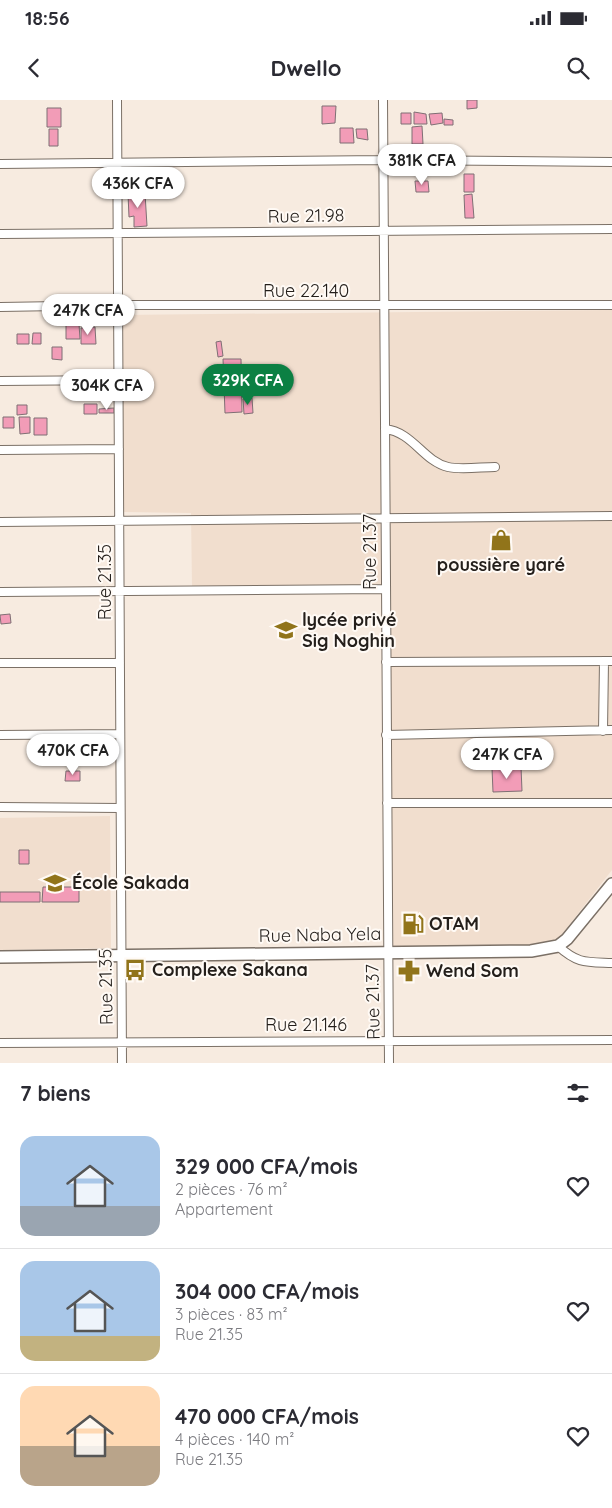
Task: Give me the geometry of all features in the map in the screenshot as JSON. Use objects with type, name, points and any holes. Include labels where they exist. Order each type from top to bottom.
[{"type":"street","name":"Rue 21.35","points":[[117,100],[122,1063]]},
{"type":"street","name":"Rue 21.37","points":[[383,100],[389,1063]]},
{"type":"street","points":[[0,164],[384,160],[612,162]]},
{"type":"street","name":"Rue 21.98","points":[[0,234],[612,229]]},
{"type":"street","name":"Rue 22.140","points":[[0,307],[119,305],[612,305]]},
{"type":"street","points":[[0,381],[119,380]]},
{"type":"street","points":[[385,429],[395,430],[434,460],[448,467],[495,467]]},
{"type":"street","points":[[0,450],[119,449]]},
{"type":"street","points":[[0,522],[612,516]]},
{"type":"street","points":[[0,592],[385,589]]},
{"type":"street","points":[[386,662],[608,661],[603,731]]},
{"type":"street","points":[[0,663],[120,662]]},
{"type":"street","points":[[386,735],[612,730]]},
{"type":"street","points":[[0,735],[120,734]]},
{"type":"street","points":[[386,803],[612,802]]},
{"type":"street","points":[[0,807],[120,808]]},
{"type":"street","points":[[611,887],[567,939],[558,946],[571,958],[581,961],[612,963]]},
{"type":"street","name":"Rue Naba Yela","points":[[0,957],[531,951],[558,946]]},
{"type":"street","name":"Rue 21.146","points":[[0,1043],[612,1040]]},
{"type":"shaded area","points":[[612,310],[612,657],[391,657],[390,586],[192,587],[191,513],[124,512],[120,315]]},
{"type":"shaded area","points":[[612,664],[612,870],[559,938],[550,943],[541,946],[392,947],[389,666]]},
{"type":"shaded area","name":"École Sakada","points":[[110,816],[111,948],[0,950],[0,818]]},
{"type":"building","points":[[467,100],[477,100],[477,108],[467,109]]},
{"type":"building","points":[[322,106],[336,106],[335,123],[322,124]]},
{"type":"building","points":[[47,108],[61,108],[61,127],[47,127]]},
{"type":"building","points":[[414,112],[426,114],[427,124],[414,124]]},
{"type":"building","points":[[401,113],[411,113],[411,124],[401,124]]},
{"type":"building","points":[[442,113],[443,123],[431,125],[429,114]]},
{"type":"building","points":[[444,119],[453,120],[453,125],[444,125]]},
{"type":"building","points":[[422,126],[423,144],[412,144],[412,127]]},
{"type":"building","points":[[340,128],[353,128],[354,143],[340,143]]},
{"type":"building","points":[[49,129],[58,129],[58,146],[49,146]]},
{"type":"building","points":[[356,129],[367,129],[368,140],[357,138]]},
{"type":"building","points":[[464,174],[474,174],[474,192],[464,192]]},
{"type":"building","points":[[415,181],[428,181],[429,192],[416,192]]},
{"type":"building","points":[[145,193],[147,226],[134,227],[134,216],[129,217],[128,194]]},
{"type":"building","points":[[472,194],[474,218],[465,218],[464,195]]},
{"type":"building","points":[[79,324],[80,339],[66,339],[66,325]]},
{"type":"building","points":[[95,327],[96,344],[81,344],[81,328]]},
{"type":"building","points":[[33,333],[41,333],[41,344],[32,344]]},
{"type":"building","points":[[17,334],[29,334],[29,344],[17,344]]},
{"type":"building","points":[[221,341],[223,356],[218,357],[216,342]]},
{"type":"building","points":[[52,347],[62,347],[62,360],[52,359]]},
{"type":"building","points":[[223,359],[241,359],[242,412],[225,413]]},
{"type":"building","points":[[252,398],[253,413],[244,414],[243,399]]},
{"type":"building","points":[[84,404],[97,404],[97,414],[84,414]]},
{"type":"building","points":[[17,405],[27,405],[27,414],[17,415]]},
{"type":"building","points":[[114,408],[114,413],[99,413],[99,409]]},
{"type":"building","points":[[3,417],[14,417],[14,428],[3,428]]},
{"type":"building","points":[[19,417],[30,417],[30,433],[20,434]]},
{"type":"building","points":[[34,418],[47,418],[47,435],[34,435]]},
{"type":"building","points":[[10,614],[11,623],[1,624],[0,615]]},
{"type":"building","points":[[521,767],[522,791],[493,792],[492,768]]},
{"type":"building","points":[[66,771],[80,771],[80,781],[65,781]]},
{"type":"building","points":[[19,850],[29,850],[29,864],[19,864]]},
{"type":"building","points":[[43,887],[79,887],[79,902],[42,902]]},
{"type":"building","points":[[0,892],[40,892],[40,902],[0,902]]},
{"type":"place","name":"poussière yaré","points":[[501,540]]},
{"type":"place","name":"lycée privé Sig Noghin","points":[[286,630]]},
{"type":"place","name":"École Sakada","points":[[55,883]]},
{"type":"place","name":"OTAM","points":[[413,924]]},
{"type":"place","name":"Complexe Sakana","points":[[135,970]]},
{"type":"place","name":"Wend Som","points":[[409,971]]}]
